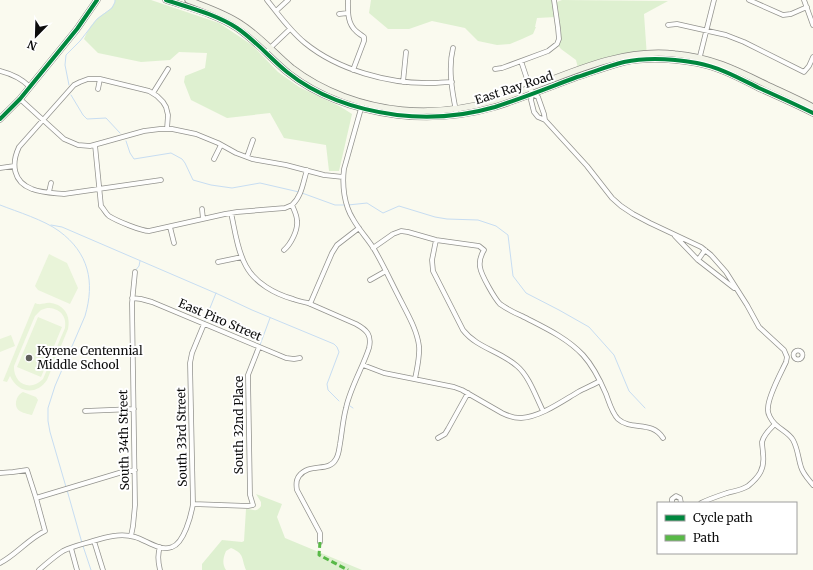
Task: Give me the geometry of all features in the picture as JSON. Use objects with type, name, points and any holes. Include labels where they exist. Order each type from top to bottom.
[{"type":"main road","points":[[0,119],[30,87],[77,29],[97,0]]},
{"type":"main road","name":"East Ray Road","points":[[166,0],[204,12],[226,22],[307,78],[330,90],[362,105],[399,115],[448,116],[494,107],[588,67],[624,56],[655,53],[673,54],[724,65],[813,107]]},
{"type":"main road","name":"East Ray Road","points":[[188,0],[217,11],[240,23],[251,31],[268,50]]},
{"type":"main road","name":"East Ray Road","points":[[699,60],[813,113]]},
{"type":"main road","name":"East Ray Road","points":[[362,105],[430,111],[456,109],[494,101],[531,90]]},
{"type":"street","points":[[267,0],[290,29],[315,51],[330,60],[353,70],[403,82],[452,82]]},
{"type":"street","points":[[276,11],[288,0]]},
{"type":"street","points":[[348,0],[348,13],[351,24],[355,31],[364,37],[364,41],[353,70]]},
{"type":"street","points":[[495,69],[502,68],[548,51],[557,44],[559,40],[554,0]]},
{"type":"street","points":[[699,60],[714,0]]},
{"type":"street","points":[[750,0],[783,15],[791,14],[807,8]]},
{"type":"street","points":[[804,0],[813,25]]},
{"type":"street","points":[[338,14],[348,13]]},
{"type":"street","points":[[668,25],[677,24],[706,30],[744,42],[804,72],[809,66],[813,56]]},
{"type":"street","points":[[268,50],[290,29]]},
{"type":"street","points":[[453,48],[451,62],[452,82],[457,115]]},
{"type":"street","points":[[403,82],[406,52]]},
{"type":"street","points":[[521,61],[531,90],[533,108],[538,116],[545,120],[587,166],[612,198],[633,214],[684,238],[701,247],[711,255],[726,272],[747,304],[759,327],[784,350],[787,357],[786,362],[770,399],[768,413],[775,424],[792,438],[797,448],[801,468],[813,485]]},
{"type":"street","points":[[153,93],[168,69]]},
{"type":"street","points":[[0,71],[22,80],[30,87]]},
{"type":"street","points":[[161,180],[64,194],[32,189],[25,185],[17,176],[14,166],[19,147],[74,85],[84,80],[93,78],[135,87],[153,93],[163,102],[166,108],[168,115],[167,129]]},
{"type":"street","points":[[98,89],[100,80]]},
{"type":"street","points":[[531,90],[538,97],[545,120]]},
{"type":"street","points":[[20,99],[64,139],[83,146],[95,145],[144,131],[172,129],[196,134],[247,157],[324,175],[343,177]]},
{"type":"street","points":[[362,105],[344,169],[343,177],[345,198],[349,213],[373,248],[386,271],[416,333],[420,355],[415,379]]},
{"type":"street","points":[[533,108],[541,105]]},
{"type":"street","points":[[247,157],[253,140]]},
{"type":"street","points":[[95,145],[101,206],[110,217],[145,231],[170,227],[231,213],[285,208],[296,202],[307,170]]},
{"type":"street","points":[[214,158],[221,145]]},
{"type":"street","points":[[0,168],[14,166]]},
{"type":"street","points":[[49,192],[51,183]]},
{"type":"street","points":[[284,250],[290,245],[296,228],[297,220],[292,205]]},
{"type":"street","points":[[202,209],[203,219]]},
{"type":"street","points":[[231,213],[242,257],[253,276],[273,291],[292,299],[310,304],[356,324],[363,328],[369,335],[369,348],[346,408],[336,460],[326,467],[304,470],[298,478],[296,486],[320,533],[320,542]]},
{"type":"street","points":[[170,227],[174,243]]},
{"type":"street","points":[[310,304],[335,248],[340,242],[359,228]]},
{"type":"street","points":[[373,248],[393,234],[401,231],[436,240],[479,246],[484,250],[481,255],[480,267],[494,297],[500,304],[571,344],[592,366],[618,419],[624,422],[654,429],[663,438]]},
{"type":"street","points":[[672,233],[698,260],[738,291]]},
{"type":"street","points":[[436,240],[432,260],[433,271],[463,330],[473,341],[518,366],[525,374],[543,411]]},
{"type":"street","points":[[698,260],[705,250]]},
{"type":"street","points":[[218,262],[242,257]]},
{"type":"street","points":[[370,280],[386,271]]},
{"type":"street","name":"South 34th Street","points":[[131,536],[135,505],[132,298],[135,272]]},
{"type":"street","name":"East Piro Street","points":[[132,298],[152,302],[290,359],[300,358]]},
{"type":"street","name":"South 33rd Street","points":[[160,547],[164,549],[177,545],[182,539],[192,512],[190,363],[192,353],[204,324]]},
{"type":"street","name":"South 32nd Place","points":[[193,504],[253,505],[250,495],[248,375],[259,347]]},
{"type":"street","points":[[106,351],[133,350]]},
{"type":"street","points":[[787,357],[793,356]]},
{"type":"street","points":[[363,364],[384,373],[454,387],[468,393],[508,416],[520,418],[532,416],[555,406],[600,381]]},
{"type":"street","points":[[438,438],[445,434],[468,393]]},
{"type":"street","points":[[85,411],[134,409]]},
{"type":"street","points":[[702,502],[747,487],[760,474],[764,461],[762,446],[764,436],[775,424]]},
{"type":"street","points":[[0,472],[27,470],[44,531],[0,563]]},
{"type":"street","points":[[36,498],[118,473],[135,470]]},
{"type":"street","points":[[672,502],[672,499],[676,496],[680,498],[681,502]]},
{"type":"street","points":[[39,570],[57,555],[77,545],[112,536],[125,535],[135,537],[160,547],[158,559],[160,570]]},
{"type":"street","points":[[94,541],[103,570]]},
{"type":"street","points":[[71,548],[77,570]]},
{"type":"green space","points":[[115,0],[151,0],[219,23],[252,45],[278,72],[299,87],[341,107],[352,114],[339,171],[329,171],[326,145],[284,138],[270,113],[227,118],[191,100],[184,82],[185,76],[205,68],[207,53],[179,52],[170,60],[141,62],[98,53],[84,39],[92,25],[98,18],[110,9]]},
{"type":"green space","points":[[371,0],[554,0],[554,3],[562,0],[668,1],[644,14],[647,57],[578,68],[576,60],[561,49],[557,44],[559,39],[556,17],[537,18],[536,27],[533,34],[510,44],[497,45],[478,41],[465,28],[432,21],[409,29],[388,29],[369,13]]},
{"type":"green space","points":[[49,254],[67,263],[78,288],[70,304],[38,290],[35,286]]},
{"type":"green space","points":[[35,303],[51,303],[60,306],[68,316],[69,325],[47,380],[38,389],[33,390],[22,389],[13,382],[10,376],[7,382],[3,381]],"holes":[[[52,308],[56,309],[64,316],[65,328],[43,379],[33,385],[24,384],[16,377],[14,366],[35,316],[41,310]]]},
{"type":"green space","points":[[38,317],[62,327],[41,377],[17,367]]},
{"type":"green space","points":[[11,335],[15,346],[0,352],[0,339]]},
{"type":"green space","points":[[23,392],[36,397],[38,400],[32,415],[21,412],[17,408],[17,399]]},
{"type":"green space","points":[[256,494],[282,504],[277,517],[285,538],[362,570],[246,570],[241,554],[231,548],[226,551],[224,556],[223,563],[226,570],[202,570],[202,564],[222,540],[244,541],[246,509],[256,510],[261,506],[261,502]]},
{"type":"waterway","points":[[69,85],[65,65],[66,55],[80,41],[97,19],[112,8],[115,0]]},
{"type":"waterway","points":[[71,95],[87,119],[106,118],[120,133]]},
{"type":"waterway","points":[[126,141],[130,153],[134,159],[171,153],[182,159],[193,180],[211,185],[232,188],[260,183],[299,192]]},
{"type":"waterway","points":[[302,193],[335,205],[345,205]]},
{"type":"waterway","points":[[348,205],[367,203],[383,213],[399,206],[435,217],[478,220],[496,226],[508,235],[513,276],[526,293],[589,327],[614,355],[629,391],[645,408]]},
{"type":"waterway","points":[[0,205],[38,220],[59,231],[77,249],[87,269],[89,291],[85,316],[55,386],[48,408],[50,432],[66,487]]},
{"type":"waterway","points":[[51,225],[62,227],[334,344],[339,352],[327,384],[328,390],[339,401]]},
{"type":"waterway","points":[[135,271],[139,266],[140,261]]},
{"type":"waterway","points":[[204,323],[216,293]]},
{"type":"waterway","points":[[260,345],[270,318]]},
{"type":"waterway","points":[[67,490],[82,543]]},
{"type":"waterway","points":[[83,546],[91,570]]},
{"type":"marked path","points":[[320,542],[319,555],[348,570]]},
{"type":"cycle path","points":[[0,119],[20,99],[77,29],[97,0]]},
{"type":"cycle path","points":[[166,0],[211,15],[229,23],[250,38],[287,72],[312,89],[339,101],[383,113],[422,117],[471,113],[505,104],[612,65],[633,60],[652,59],[688,62],[713,67],[813,113]]},
{"type":"place","name":"Kyrene Centennial Middle School","points":[[29,358]]}]
